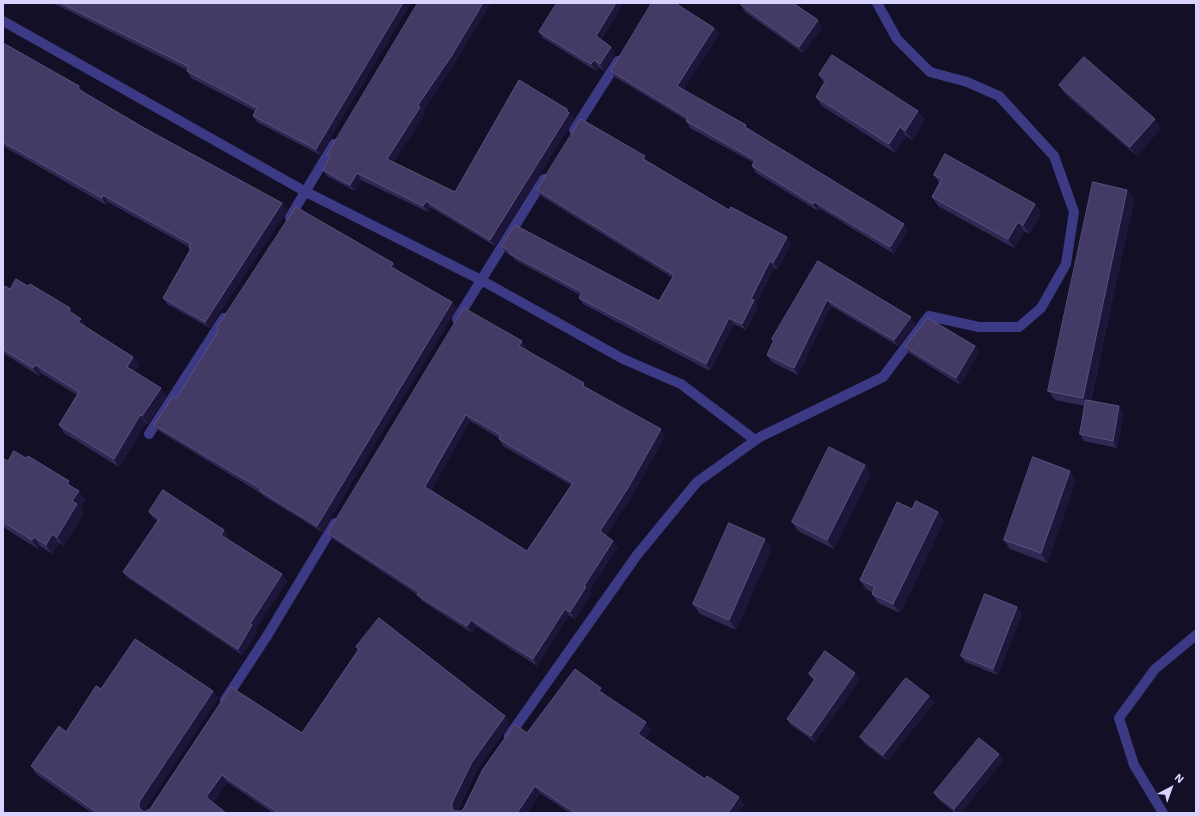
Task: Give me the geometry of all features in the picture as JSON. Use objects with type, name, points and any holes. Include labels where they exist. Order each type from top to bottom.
[{"type":"street","points":[[501,748],[637,555],[697,482],[755,440],[883,376],[929,316],[979,327],[1019,327],[1041,308],[1066,264],[1074,212],[1054,156],[999,96],[967,82],[930,72],[897,39],[877,3]]},
{"type":"street","points":[[3,21],[306,192],[481,280],[623,360],[681,384],[755,440]]},
{"type":"street","points":[[570,138],[625,50]]},
{"type":"street","points":[[285,225],[338,138]]},
{"type":"street","points":[[452,328],[548,172]]},
{"type":"street","points":[[150,434],[230,310]]},
{"type":"street","points":[[220,708],[267,636],[341,513]]},
{"type":"street","points":[[1163,813],[1134,765],[1119,718],[1154,669],[1196,635]]},
{"type":"building","points":[[61,3],[403,3],[316,149],[253,116],[257,108],[187,71],[189,67]]},
{"type":"building","points":[[418,3],[483,3],[452,55],[418,105],[420,107],[387,159],[455,192],[519,80],[567,109],[569,113],[490,240],[426,201],[423,206],[357,173],[350,185],[323,170],[330,156],[327,155]]},
{"type":"building","points":[[557,3],[616,3],[596,36],[611,47],[600,64],[594,60],[591,64],[539,32]]},
{"type":"building","points":[[652,3],[675,3],[714,28],[677,86],[746,125],[745,127],[904,224],[890,247],[815,202],[813,204],[752,166],[755,160],[686,121],[688,118],[611,71]]},
{"type":"building","points":[[742,3],[793,3],[818,20],[799,47],[741,5]]},
{"type":"building","points":[[3,43],[79,86],[78,89],[144,128],[282,203],[205,322],[163,298],[191,249],[189,248],[191,244],[103,195],[102,198],[3,142]]},
{"type":"building","points":[[832,55],[918,111],[905,131],[900,127],[889,144],[816,97],[826,80],[819,75]]},
{"type":"building","points":[[1084,57],[1155,119],[1130,147],[1059,85]]},
{"type":"building","points":[[581,119],[645,156],[643,159],[729,210],[731,207],[787,237],[773,263],[770,261],[751,299],[754,300],[742,324],[729,318],[706,364],[579,298],[582,292],[510,254],[511,252],[501,246],[515,225],[659,301],[674,275],[537,190]]},
{"type":"building","points":[[945,154],[1035,204],[1023,225],[1018,222],[1008,239],[932,197],[942,179],[934,175]]},
{"type":"building","points":[[1093,182],[1127,190],[1083,398],[1048,391]]},
{"type":"building","points":[[296,207],[393,263],[391,267],[452,302],[317,526],[260,491],[261,489],[154,425],[173,396],[176,399],[219,330],[217,328]]},
{"type":"building","points":[[818,261],[911,317],[894,340],[827,300],[794,368],[767,355],[774,340],[772,339]]},
{"type":"building","points":[[16,279],[28,286],[30,284],[70,308],[69,311],[81,319],[78,322],[133,357],[127,367],[161,388],[142,416],[140,415],[114,459],[59,425],[79,392],[36,365],[33,368],[3,349],[3,290],[5,286],[10,289]]},
{"type":"building","points":[[464,308],[522,341],[519,346],[584,383],[583,386],[661,429],[628,488],[600,531],[613,541],[584,586],[586,587],[570,612],[565,609],[533,659],[471,620],[467,626],[417,595],[419,592],[328,533]],"holes":[[[466,415],[501,435],[499,439],[573,483],[527,551],[425,487]]]},
{"type":"building","points":[[928,318],[975,346],[956,378],[905,347]]},
{"type":"building","points":[[1086,400],[1119,406],[1113,441],[1080,434]]},
{"type":"building","points":[[829,447],[865,465],[827,540],[792,522]]},
{"type":"building","points":[[14,451],[26,458],[28,456],[69,481],[67,484],[79,491],[72,501],[77,504],[57,537],[52,534],[46,545],[34,537],[32,540],[3,522],[3,459],[8,461]]},
{"type":"building","points":[[1033,457],[1070,471],[1041,553],[1004,540]]},
{"type":"building","points":[[163,490],[224,530],[221,535],[282,574],[250,624],[252,625],[238,649],[123,572],[159,519],[149,512]]},
{"type":"building","points":[[916,501],[938,512],[893,604],[872,594],[875,587],[860,580],[897,502],[912,509]]},
{"type":"building","points":[[729,523],[765,539],[729,620],[693,604]]},
{"type":"building","points":[[985,594],[1017,607],[993,669],[961,656]]},
{"type":"building","points":[[379,618],[505,716],[472,762],[452,803],[452,809],[455,811],[461,811],[464,808],[483,769],[515,724],[527,733],[575,669],[601,688],[599,691],[646,722],[638,734],[705,779],[707,776],[739,797],[728,813],[576,813],[535,786],[517,813],[279,813],[222,775],[206,797],[226,813],[98,813],[31,766],[59,726],[66,732],[96,686],[101,689],[135,639],[213,691],[139,802],[139,808],[144,812],[150,809],[231,687],[302,733],[359,649],[356,647]]},
{"type":"building","points":[[825,651],[855,673],[811,736],[787,719],[815,679],[809,674]]},
{"type":"building","points":[[906,678],[929,696],[883,755],[860,737]]},
{"type":"building","points":[[979,738],[999,754],[954,809],[934,793]]}]
